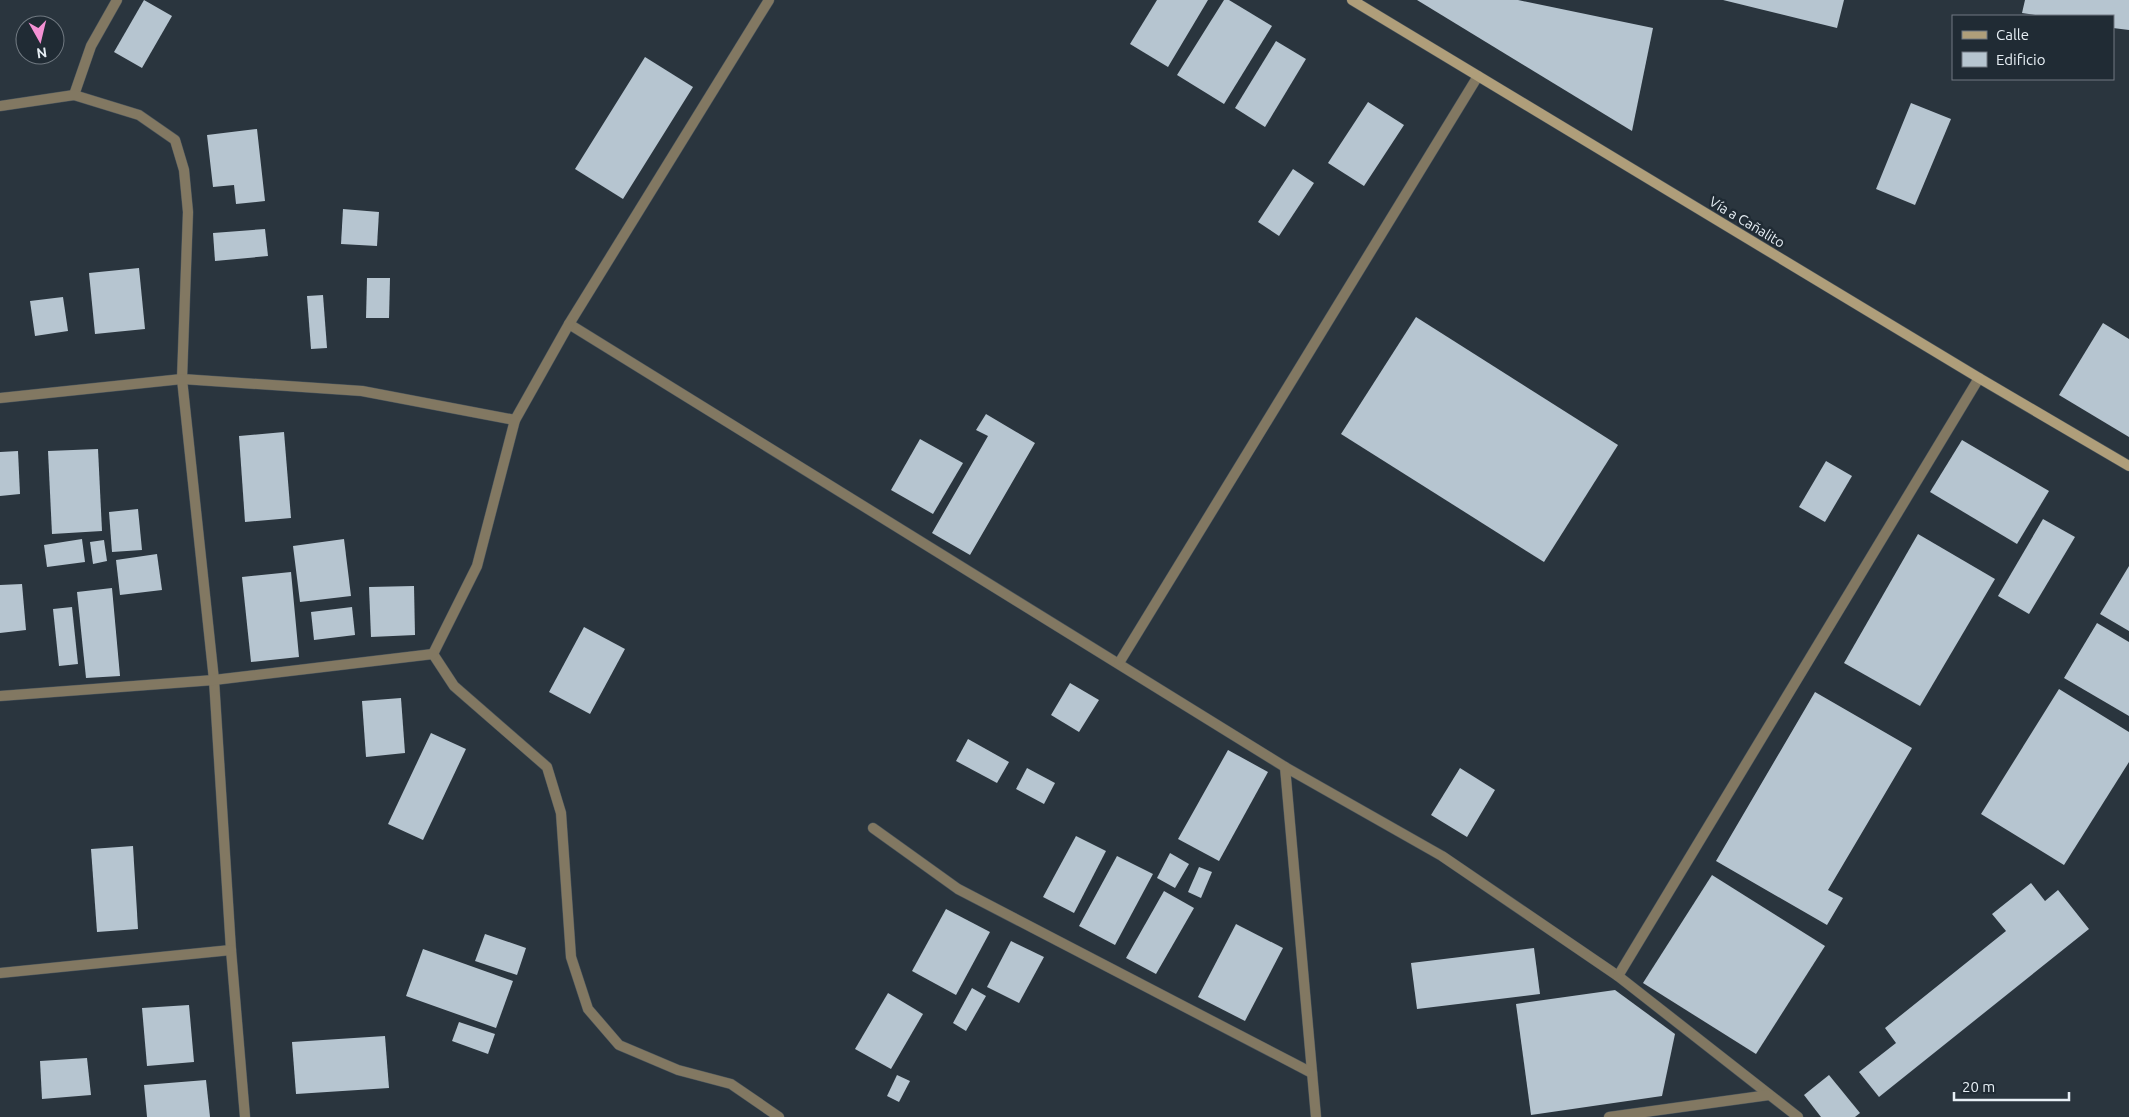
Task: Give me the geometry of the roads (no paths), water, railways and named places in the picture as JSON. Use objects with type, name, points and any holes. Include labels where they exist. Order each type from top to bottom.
[{"type":"main road","name":"Vía a Cañalito","points":[[1352,0],[1979,378],[2129,466]]},
{"type":"street","points":[[74,96],[92,46],[117,0]]},
{"type":"street","points":[[434,654],[477,566],[515,420],[570,324],[769,0]]},
{"type":"street","points":[[1119,663],[1478,76]]},
{"type":"street","points":[[0,106],[74,96],[139,114],[175,140],[184,170],[188,212],[182,379],[214,680],[232,950],[246,1117]]},
{"type":"street","points":[[570,324],[1285,767],[1442,856],[1618,976],[1798,1117]]},
{"type":"street","points":[[1618,976],[1979,378]]},
{"type":"street","points":[[0,398],[182,379],[362,391],[515,420]]},
{"type":"street","points":[[0,696],[214,680],[434,654]]},
{"type":"street","points":[[434,654],[454,686],[547,767],[561,813],[571,957],[588,1009],[619,1045],[678,1070],[731,1084],[779,1117]]},
{"type":"street","points":[[1285,767],[1316,1117]]},
{"type":"street","points":[[873,828],[958,889],[1312,1073]]},
{"type":"street","points":[[0,972],[232,950]]},
{"type":"street","points":[[1609,1117],[1769,1095]]}]
